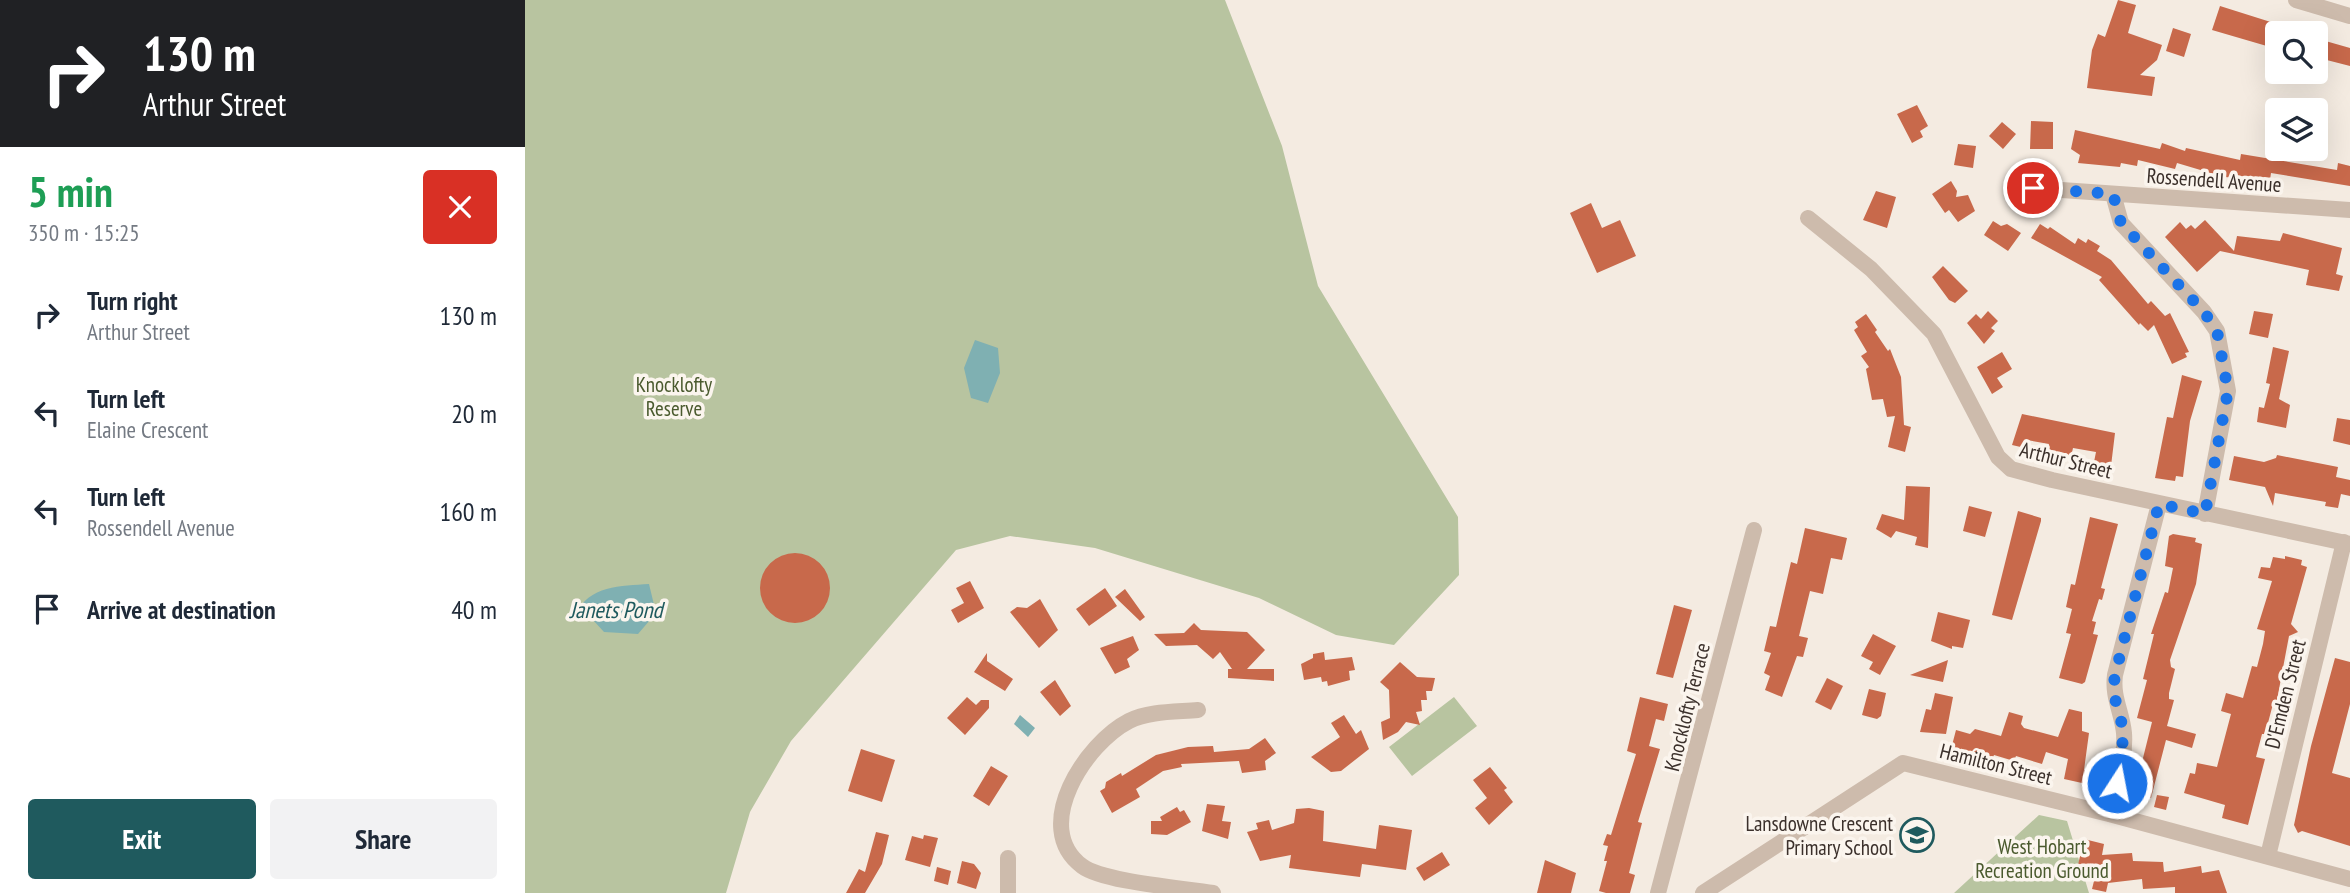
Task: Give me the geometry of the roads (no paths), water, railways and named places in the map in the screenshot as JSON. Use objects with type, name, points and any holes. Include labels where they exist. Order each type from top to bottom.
[{"type":"street","points":[[2296,0],[2350,16]]},
{"type":"street","name":"Rossendell Avenue","points":[[2033,188],[2350,210]]},
{"type":"street","points":[[2113,194],[2121,223],[2204,312],[2217,331],[2228,391],[2205,514]]},
{"type":"street","name":"Arthur Street","points":[[1808,218],[1871,270],[1934,334],[1998,457],[2007,467],[2159,504],[2347,543]]},
{"type":"street","points":[[2109,814],[2123,750],[2124,732],[2113,691],[2115,675],[2159,504]]},
{"type":"street","name":"Knocklofty Terrace","points":[[1658,893],[1699,748],[1754,530]]},
{"type":"street","name":"D'Emden Street","points":[[2268,856],[2347,543]]},
{"type":"street","points":[[1198,710],[1132,719],[1115,729],[1088,754],[1070,783],[1063,817],[1067,848],[1084,868],[1121,886],[1213,893]]},
{"type":"street","name":"Hamilton Street","points":[[1703,893],[1889,769],[1903,763],[2109,814],[2350,879]]},
{"type":"street","points":[[1008,858],[1008,893]]},
{"type":"water","points":[[975,340],[998,348],[1000,373],[988,403],[971,398],[964,368]]},
{"type":"water","name":"Janets Pond","points":[[649,584],[656,613],[638,634],[604,632],[593,620],[575,615],[581,605],[597,593],[617,587]]},
{"type":"water","points":[[1020,715],[1035,728],[1028,737],[1014,724]]},
{"type":"place","name":"Lansdowne Crescent Primary School","points":[[1917,835]]},
{"type":"park label","name":"Knocklofty Reserve","points":[[674,396]]},
{"type":"park label","name":"West Hobart Recreation Ground","points":[[2042,858]]}]
